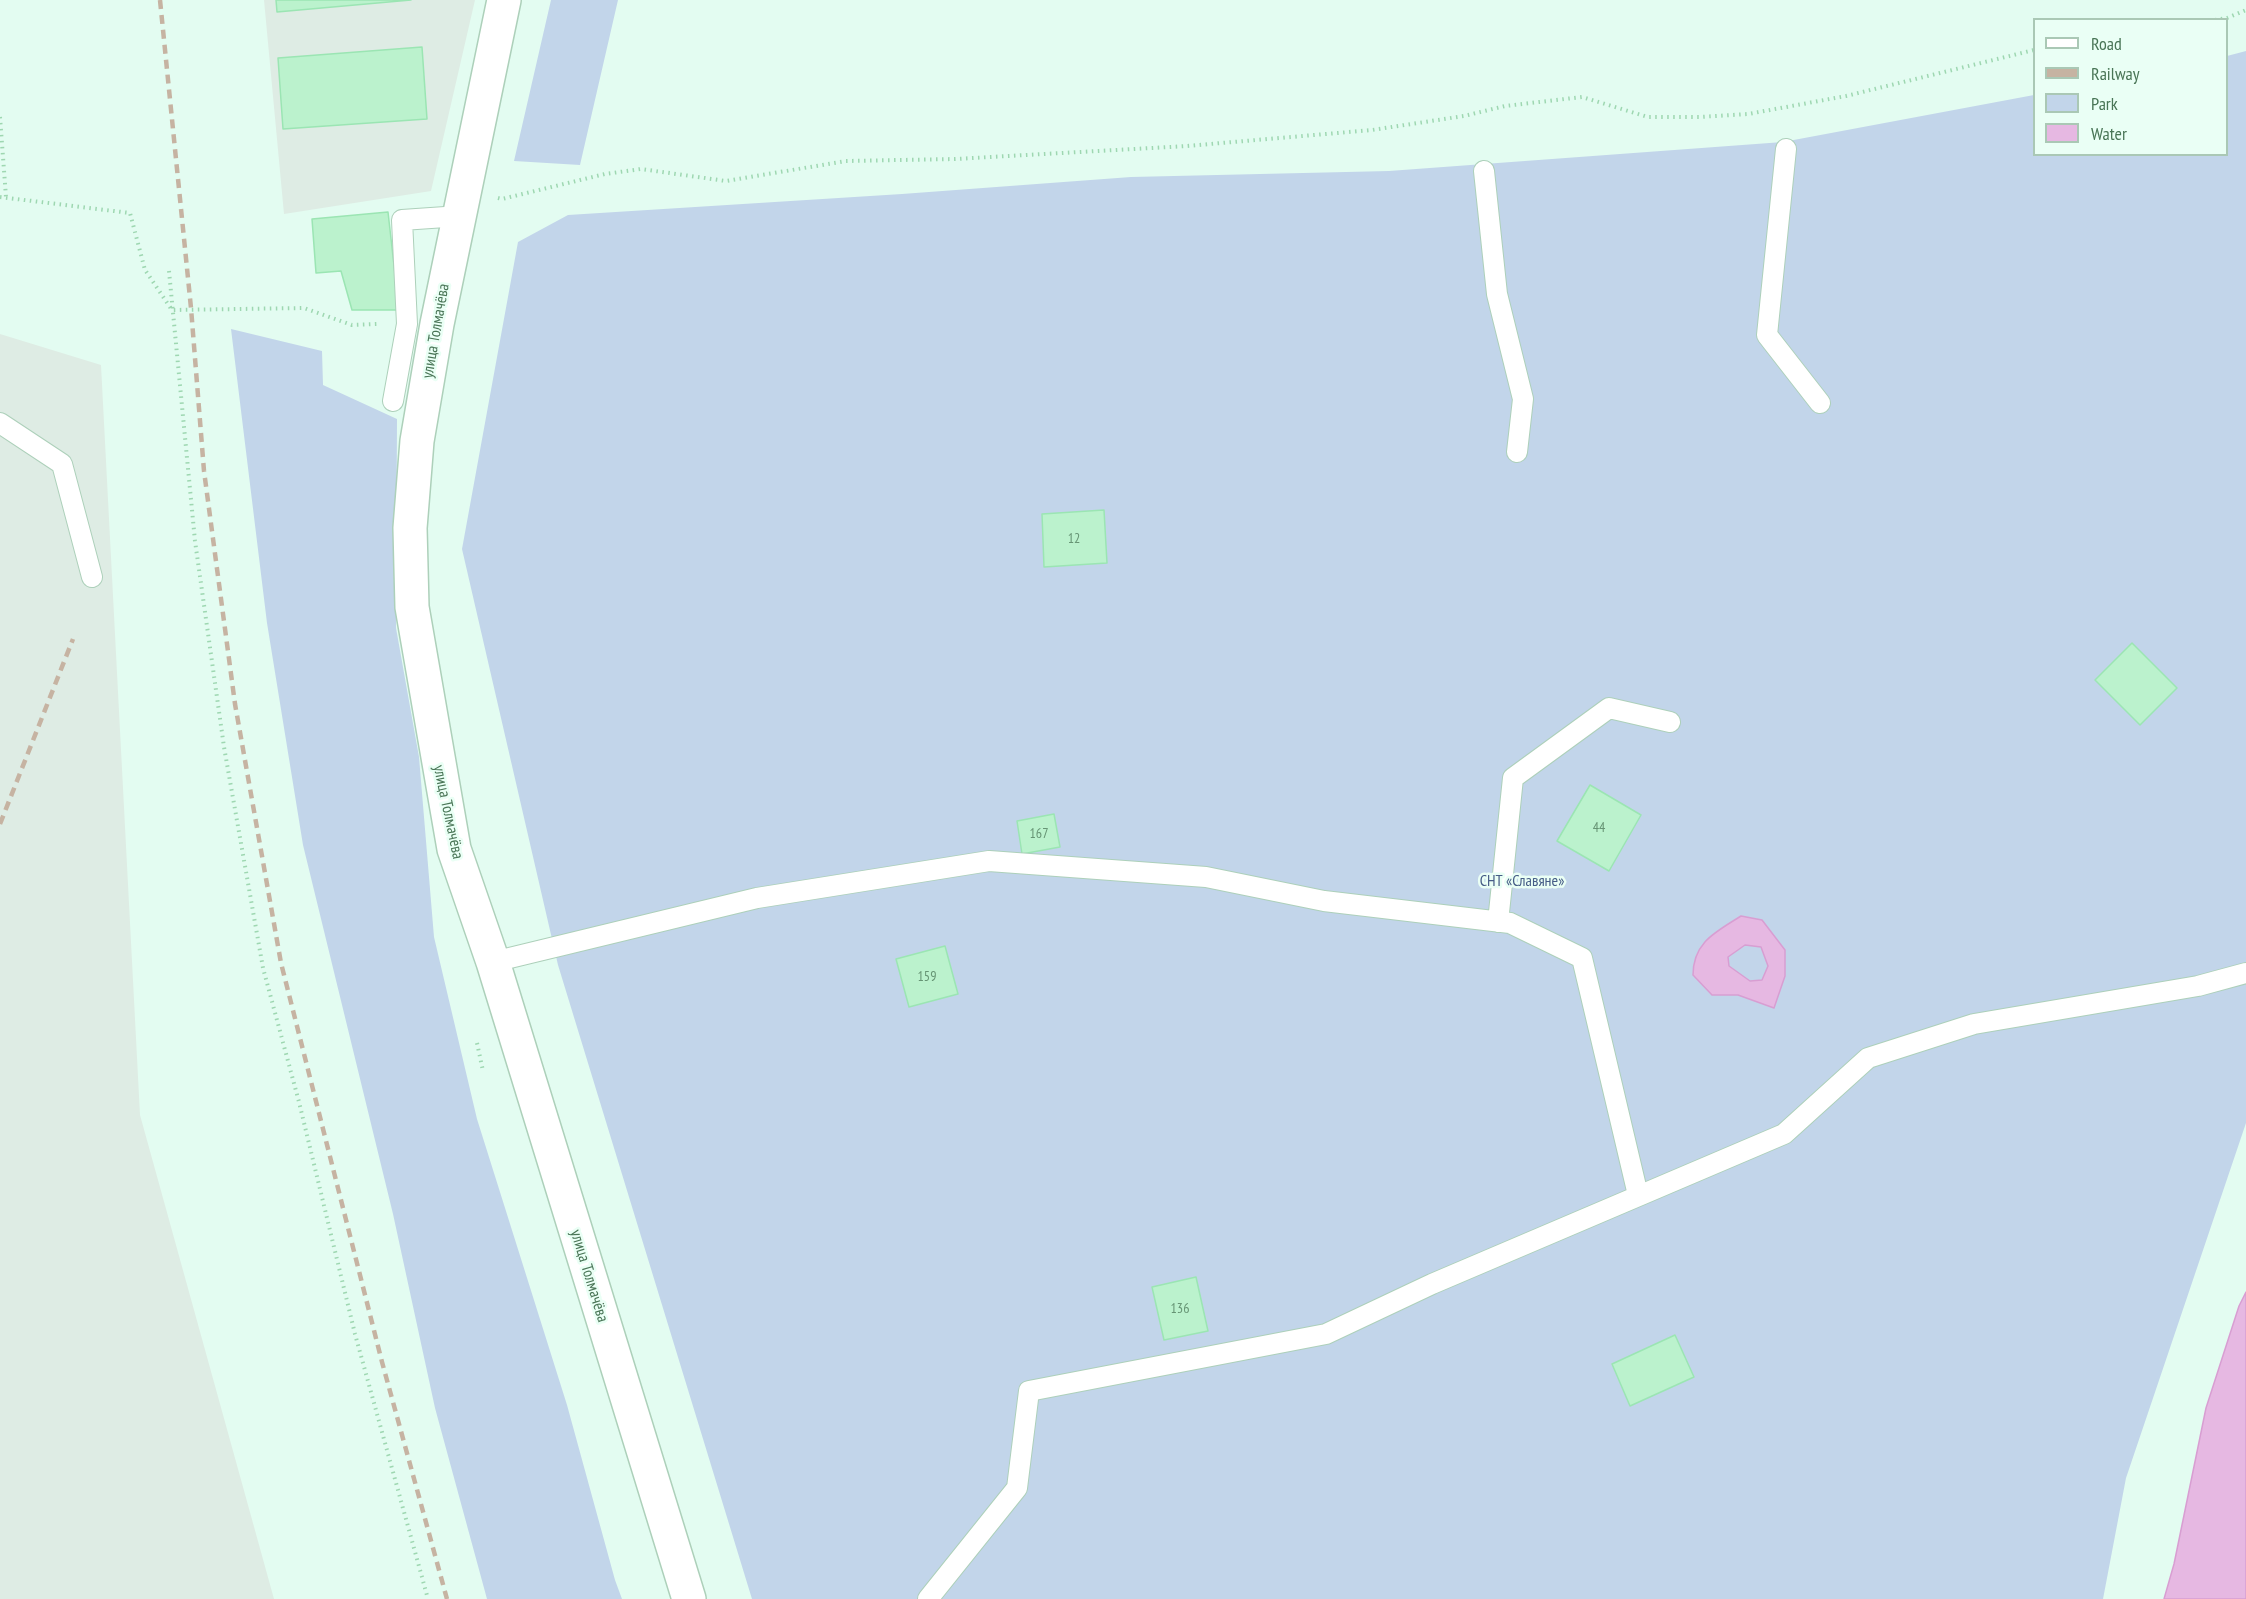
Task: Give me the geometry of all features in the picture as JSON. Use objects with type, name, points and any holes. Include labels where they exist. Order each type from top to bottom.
[{"type":"street","name":"улица Толмачёва","points":[[504,0],[437,324],[417,441],[410,528],[412,607],[454,849],[493,962],[689,1599]]},
{"type":"lane","points":[[1786,149],[1767,335],[1820,403]]},
{"type":"lane","points":[[1484,171],[1497,294],[1524,399],[1517,452]]},
{"type":"lane","points":[[393,401],[407,324],[402,220],[463,201]]},
{"type":"lane","points":[[0,423],[62,464],[92,577]]},
{"type":"lane","points":[[1498,922],[1513,778],[1609,708],[1670,722]]},
{"type":"lane","points":[[493,962],[757,898],[989,861],[1206,877],[1324,901],[1510,923],[1582,958],[1638,1195]]},
{"type":"lane","points":[[928,1599],[1017,1488],[1029,1391],[1326,1334],[1432,1284],[1784,1134],[1868,1058],[1974,1024],[2198,986],[2246,973]]},
{"type":"path","points":[[2227,18],[2246,10]]},
{"type":"path","points":[[463,201],[502,199],[605,174],[641,169],[726,181],[846,161],[955,159],[1198,145],[1372,130],[1464,116],[1505,106],[1582,97],[1648,117],[1748,114],[1846,96],[2033,50]]},
{"type":"path","points":[[0,117],[6,198]]},
{"type":"path","points":[[0,197],[130,213],[145,270],[172,310]]},
{"type":"path","points":[[169,271],[196,553],[224,747],[263,968],[299,1102],[355,1334],[428,1599]]},
{"type":"path","points":[[172,310],[304,308],[352,324],[407,324]]},
{"type":"shaded area","points":[[264,0],[475,0],[431,191],[284,214]]},
{"type":"shaded area","points":[[0,334],[101,365],[140,1115],[274,1599],[0,1599]]},
{"type":"green space","points":[[551,0],[618,0],[580,165],[514,161]]},
{"type":"green space","name":"СНТ «Славяне»","points":[[2246,51],[2246,1123],[2126,1478],[2103,1599],[752,1599],[558,965],[462,549],[518,242],[568,215],[1131,177],[1389,171],[1783,142],[2033,95],[2033,156],[2228,156],[2228,56]]},
{"type":"green space","points":[[231,329],[322,351],[323,385],[397,419],[396,628],[419,757],[434,937],[477,1119],[567,1405],[622,1599],[487,1599],[435,1408],[393,1214],[303,845],[267,623]]},
{"type":"water","points":[[1741,916],[1762,920],[1785,950],[1785,976],[1774,1008],[1738,995],[1712,995],[1693,975],[1697,954],[1702,946],[1715,933]],"holes":[[[1745,945],[1761,947],[1768,966],[1762,980],[1750,981],[1729,966],[1728,957]]]},
{"type":"water","points":[[2246,1292],[2246,1599],[2164,1599],[2174,1564],[2206,1408],[2239,1306]]},
{"type":"building","points":[[276,0],[411,0],[277,12]]},
{"type":"building","points":[[422,47],[427,119],[283,129],[278,58]]},
{"type":"building","points":[[388,212],[399,310],[352,310],[341,271],[316,273],[312,219]]},
{"type":"building","points":[[1104,510],[1107,563],[1044,567],[1042,514]]},
{"type":"building","points":[[2132,643],[2177,688],[2140,725],[2095,680]]},
{"type":"building","points":[[1590,785],[1641,815],[1609,871],[1557,841]]},
{"type":"building","points":[[1054,814],[1060,847],[1022,854],[1017,821]]},
{"type":"building","points":[[945,946],[958,994],[909,1007],[896,959]]},
{"type":"building","points":[[1196,1277],[1208,1331],[1164,1340],[1152,1287]]},
{"type":"building","points":[[1675,1335],[1694,1377],[1630,1406],[1612,1364]]},
{"type":"railway","points":[[160,0],[191,308],[204,471],[235,704],[281,963],[382,1362],[447,1599]]},
{"type":"railway","points":[[0,824],[73,639]]}]
